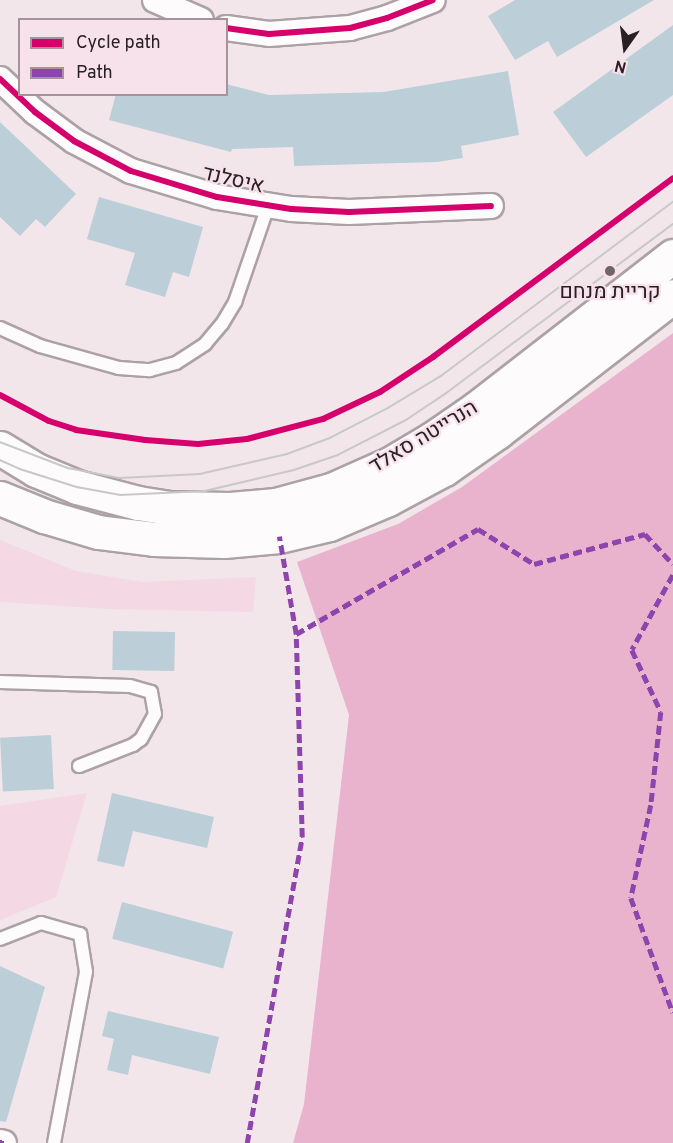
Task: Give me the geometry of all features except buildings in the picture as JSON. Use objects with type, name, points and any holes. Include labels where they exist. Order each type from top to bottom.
[{"type":"main road","name":"הנרייטה סאלד","points":[[0,448],[36,470],[77,487],[138,503],[170,508],[230,509],[276,505],[320,493],[390,464],[432,439],[477,408],[673,256]]},
{"type":"main road","name":"הנרייטה סאלד","points":[[0,498],[44,516],[98,532],[154,539],[224,542],[279,536],[329,524],[388,500],[444,469],[497,432],[673,296]]},
{"type":"street","points":[[155,0],[196,18]]},
{"type":"street","points":[[228,28],[269,34],[339,29],[387,18],[433,0]]},
{"type":"street","name":"איסלנד","points":[[0,79],[18,96]]},
{"type":"street","name":"איסלנד","points":[[19,96],[74,141],[131,171],[217,196],[268,206],[349,212],[491,206]]},
{"type":"lane","points":[[0,328],[40,346],[119,368],[150,370],[176,363],[204,344],[235,302],[268,206]]},
{"type":"lane","points":[[0,682],[130,686],[151,692],[155,714],[141,739],[133,746],[79,766]]},
{"type":"lane","points":[[0,939],[41,923],[80,934],[86,972],[54,1143]]},
{"type":"shaded area","points":[[673,333],[673,1143],[293,1143],[304,1104],[349,715],[297,562],[398,524],[462,487]]},
{"type":"shaded area","points":[[0,540],[76,571],[142,582],[256,577],[253,612],[109,609],[0,602]]},
{"type":"shaded area","points":[[87,793],[56,897],[0,920],[0,806]]},
{"type":"tram line","points":[[0,442],[68,468],[120,478],[200,474],[287,454],[330,438],[388,408],[441,376],[673,202]]},
{"type":"tram line","points":[[0,460],[20,469],[77,487],[120,495],[205,491],[294,470],[338,455],[406,420],[445,394],[673,224]]},
{"type":"marked path","points":[[296,634],[478,529],[534,564],[645,534],[673,564]]},
{"type":"marked path","points":[[247,1143],[302,837],[296,634],[279,536]]},
{"type":"marked path","points":[[673,575],[632,650],[661,712],[651,805],[631,898],[673,1013]]},
{"type":"marked path","points":[[0,1142],[4,1143]]},
{"type":"cycle path","points":[[228,28],[269,34],[350,28],[387,18],[433,0]]},
{"type":"cycle path","points":[[0,79],[18,96]]},
{"type":"cycle path","points":[[18,96],[35,112],[74,141],[131,171],[217,197],[291,209],[349,212],[491,206]]},
{"type":"cycle path","points":[[0,395],[49,421],[76,430],[145,440],[198,444],[247,439],[323,419],[380,392],[433,357],[673,178]]},
{"type":"place","name":"קריית מנחם","points":[[610,271]]}]
